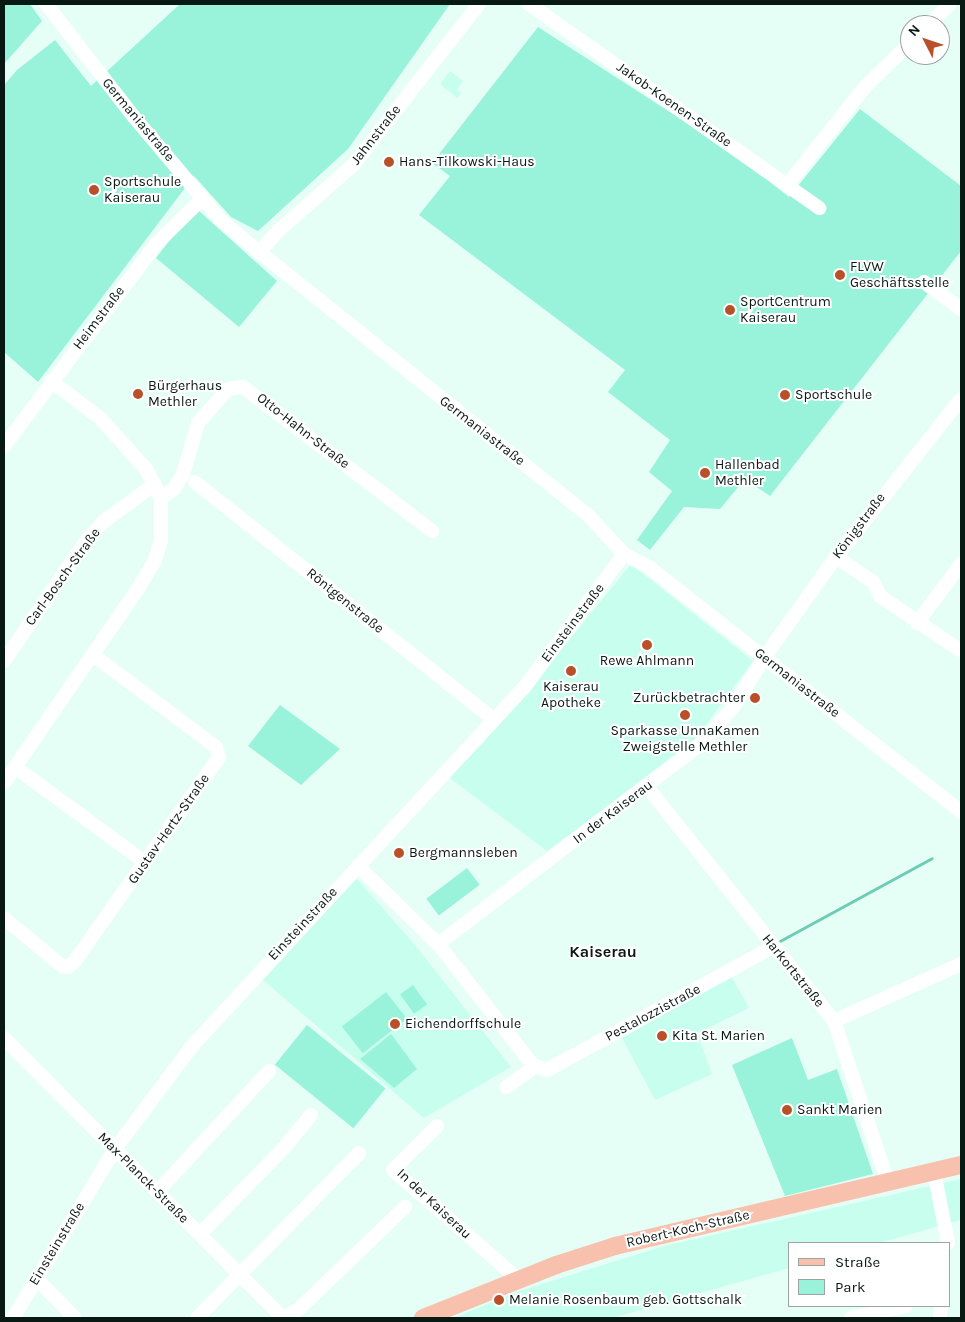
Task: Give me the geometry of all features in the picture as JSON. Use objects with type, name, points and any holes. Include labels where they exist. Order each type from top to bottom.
[{"type":"main road","name":"Robert-Koch-Straße","points":[[423,1318],[519,1280],[615,1246],[961,1165]]},
{"type":"street","name":"Germaniastraße","points":[[46,4],[203,198],[259,253],[580,509],[624,554],[650,568],[961,812]]},
{"type":"street","name":"Jahnstraße","points":[[259,253],[277,232],[354,164],[479,4]]},
{"type":"street","name":"Jakob-Koenen-Straße","points":[[529,4],[819,208]]},
{"type":"street","points":[[938,15],[948,4]]},
{"type":"street","points":[[788,185],[865,86],[900,52]]},
{"type":"street","name":"Heimstraße","points":[[4,446],[157,242],[203,198]]},
{"type":"street","points":[[924,282],[961,309]]},
{"type":"street","points":[[4,783],[93,655],[155,560],[163,520],[161,498],[155,484],[120,436],[51,382]]},
{"type":"street","name":"Otto-Hahn-Straße","points":[[161,498],[174,489],[184,474],[192,433],[198,422],[228,389],[243,386],[432,531]]},
{"type":"street","name":"Königstraße","points":[[764,658],[836,557],[961,399]]},
{"type":"street","name":"Röntgenstraße","points":[[195,482],[494,720]]},
{"type":"street","name":"Carl-Bosch-Straße","points":[[4,661],[86,541],[103,522],[155,484]]},
{"type":"street","name":"Einsteinstraße","points":[[13,1318],[115,1149],[172,1071],[222,1011],[494,720],[540,667],[624,554]]},
{"type":"street","points":[[836,557],[873,582],[880,596],[917,623],[961,650]]},
{"type":"street","points":[[917,623],[961,564]]},
{"type":"street","name":"Gustav-Hertz-Straße","points":[[4,918],[62,966],[68,967],[146,862],[219,757],[220,752],[93,655]]},
{"type":"street","name":"In der Kaiserau","points":[[438,944],[647,787],[719,727],[764,658]]},
{"type":"street","points":[[15,767],[146,862]]},
{"type":"street","name":"Harkortstraße","points":[[647,787],[834,1021],[888,1182]]},
{"type":"street","points":[[358,866],[438,944],[532,1065],[524,1076],[506,1087]]},
{"type":"street","name":"Pestalozzistraße","points":[[532,1065],[547,1070],[773,947]]},
{"type":"street","points":[[834,1021],[961,964]]},
{"type":"street","name":"Max-Planck-Straße","points":[[4,1038],[283,1318]]},
{"type":"street","points":[[158,1192],[269,1071]]},
{"type":"street","points":[[200,1234],[283,1149],[311,1116]]},
{"type":"street","name":"In der Kaiserau","points":[[437,1126],[393,1170],[519,1280]]},
{"type":"street","points":[[196,1318],[240,1276],[359,1153]]},
{"type":"street","points":[[934,1172],[948,1242]]},
{"type":"street","points":[[283,1318],[300,1308],[405,1208]]},
{"type":"street","points":[[36,1278],[75,1318]]},
{"type":"street","points":[[851,1318],[876,1315],[903,1307]]},
{"type":"shaded area","points":[[450,71],[463,81],[457,90],[461,93],[457,98],[440,84]]},
{"type":"shaded area","points":[[631,564],[753,661],[700,733],[678,756],[547,851],[447,776],[544,671]]},
{"type":"shaded area","name":"Eichendorffschule","points":[[356,878],[415,945],[511,1067],[424,1118],[263,980]]},
{"type":"shaded area","name":"Kita St. Marien","points":[[731,976],[749,1008],[697,1033],[712,1074],[655,1100],[622,1038]]},
{"type":"shaded area","points":[[961,1179],[961,1220],[883,1242],[788,1242],[788,1268],[612,1318],[454,1318],[516,1292],[664,1246]]},
{"type":"green space","points":[[4,4],[30,4],[42,21],[4,64]]},
{"type":"green space","name":"Sportschule Kaiserau","points":[[180,4],[450,4],[348,149],[258,231],[231,217],[194,176],[38,382],[4,352],[4,85],[17,70],[55,40],[91,86]]},
{"type":"green space","name":"SportCentrum Kaiserau","points":[[538,27],[732,152],[789,197],[860,109],[961,186],[961,251],[770,496],[745,479],[720,509],[684,507],[650,550],[637,540],[672,491],[649,472],[670,440],[608,392],[625,370],[419,215],[450,176],[432,163]]},
{"type":"green space","points":[[198,210],[277,281],[239,327],[156,258],[190,214]]},
{"type":"green space","points":[[280,705],[340,749],[301,785],[248,746]]},
{"type":"green space","points":[[467,868],[480,885],[439,915],[426,899]]},
{"type":"green space","points":[[413,985],[427,1004],[414,1014],[400,994]]},
{"type":"green space","points":[[386,992],[407,1019],[363,1053],[342,1026]]},
{"type":"green space","points":[[307,1025],[385,1089],[353,1128],[275,1065]]},
{"type":"green space","points":[[391,1034],[417,1069],[394,1088],[360,1059]]},
{"type":"green space","points":[[792,1038],[808,1080],[837,1069],[873,1174],[785,1196],[732,1065]]},
{"type":"waterway","points":[[778,942],[932,858]]},
{"type":"place","name":"Hans-Tilkowski-Haus","points":[[389,162]]},
{"type":"place","name":"Sportschule Kaiserau","points":[[94,190]]},
{"type":"place","name":"FLVW Geschäftsstelle","points":[[840,275]]},
{"type":"place","name":"SportCentrum Kaiserau","points":[[730,310]]},
{"type":"place","name":"Bürgerhaus Methler","points":[[138,394]]},
{"type":"place","name":"Sportschule","points":[[785,395]]},
{"type":"place","name":"Hallenbad Methler","points":[[705,473]]},
{"type":"place","name":"Rewe Ahlmann","points":[[647,645]]},
{"type":"place","name":"Kaiserau Apotheke","points":[[571,671]]},
{"type":"place","name":"Zurückbetrachter","points":[[755,698]]},
{"type":"place","name":"Sparkasse UnnaKamen Zweigstelle Methler","points":[[685,715]]},
{"type":"place","name":"Bergmannsleben","points":[[399,853]]},
{"type":"place","name":"Eichendorffschule","points":[[395,1024]]},
{"type":"place","name":"Kita St. Marien","points":[[662,1036]]},
{"type":"place","name":"Sankt Marien","points":[[787,1110]]},
{"type":"place","name":"Melanie Rosenbaum geb. Gottschalk","points":[[499,1300]]},
{"type":"district","name":"Kaiserau","points":[[603,952]]}]
